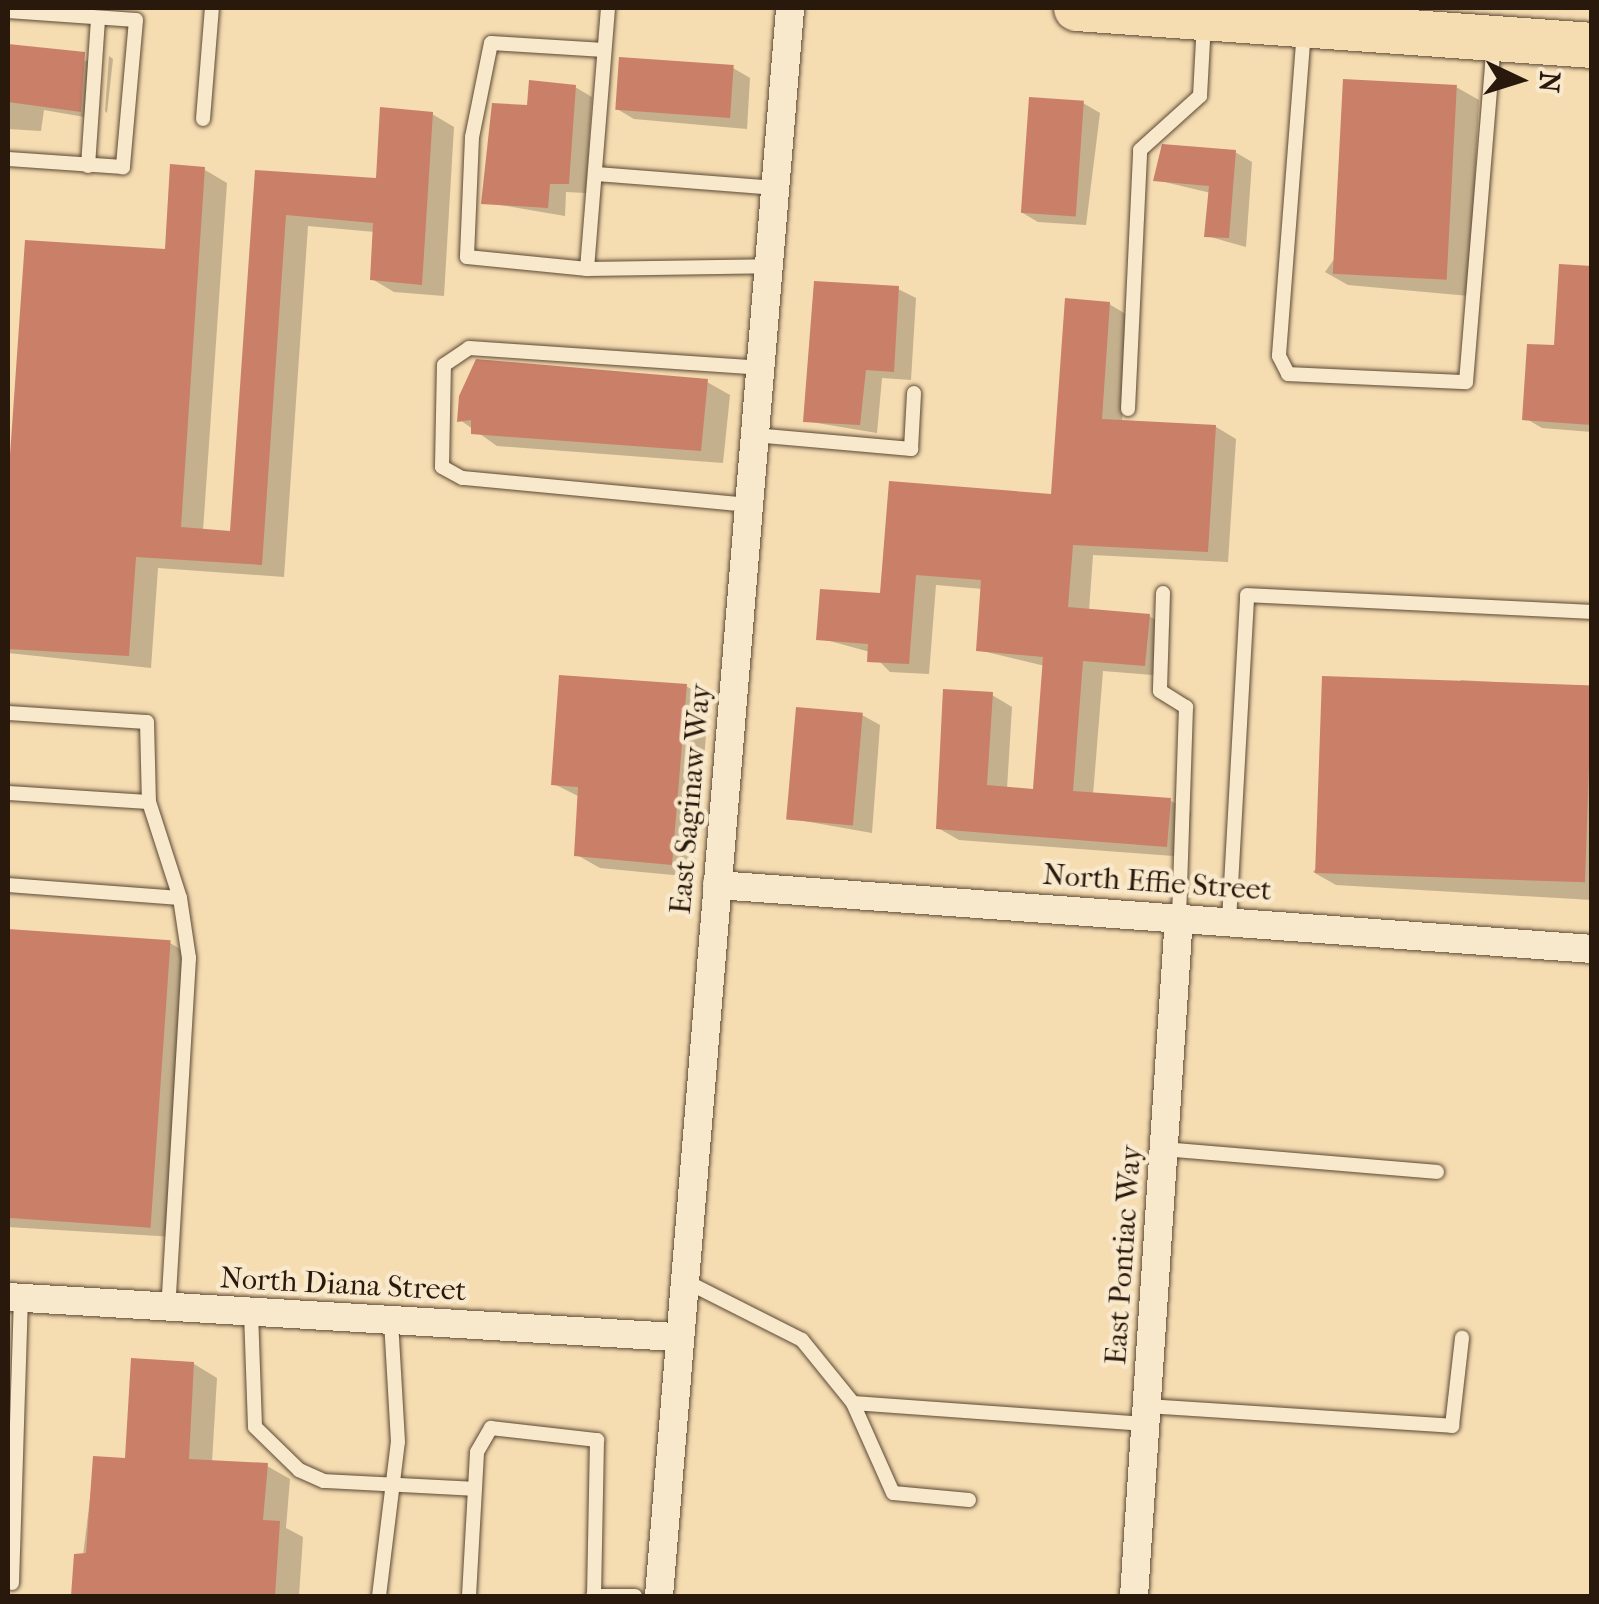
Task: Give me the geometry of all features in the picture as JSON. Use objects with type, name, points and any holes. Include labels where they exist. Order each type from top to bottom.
[{"type":"main road","points":[[1076,8],[1592,45]]},
{"type":"street","name":"East Saginaw Way","points":[[659,1596],[675,1337],[790,8]]},
{"type":"street","name":"North Effie Street","points":[[717,885],[1592,949]]},
{"type":"street","name":"East Pontiac Way","points":[[1134,1596],[1179,917]]},
{"type":"street","name":"North Diana Street","points":[[14,1298],[675,1337]]},
{"type":"lane","points":[[203,120],[212,8]]},
{"type":"lane","points":[[586,269],[608,8]]},
{"type":"lane","points":[[8,11],[98,18],[136,14],[122,167],[8,158]]},
{"type":"lane","points":[[1128,408],[1140,150],[1200,96],[1204,17]]},
{"type":"lane","points":[[88,166],[98,18]]},
{"type":"lane","points":[[1305,24],[1280,370],[1454,388],[1471,374],[1494,38]]},
{"type":"lane","points":[[604,50],[491,42],[472,136],[467,258],[586,269],[768,266]]},
{"type":"lane","points":[[597,174],[775,188]]},
{"type":"lane","points":[[749,505],[462,478],[442,467],[444,365],[469,348],[760,368]]},
{"type":"lane","points":[[754,436],[911,449],[914,394]]},
{"type":"lane","points":[[1163,592],[1160,691],[1186,707],[1179,917]]},
{"type":"lane","points":[[1229,921],[1247,595],[1592,612]]},
{"type":"lane","points":[[8,714],[146,722],[149,802],[180,898],[189,958],[168,1307]]},
{"type":"lane","points":[[8,793],[149,802]]},
{"type":"lane","points":[[8,885],[180,898]]},
{"type":"lane","points":[[1164,1149],[1437,1172]]},
{"type":"lane","points":[[680,1279],[802,1340],[853,1403],[893,1493],[969,1500]]},
{"type":"lane","points":[[12,1583],[14,1298]]},
{"type":"lane","points":[[252,1312],[255,1428],[324,1481],[475,1489]]},
{"type":"lane","points":[[380,1596],[393,1486],[391,1320]]},
{"type":"lane","points":[[853,1403],[1452,1426],[1462,1338]]},
{"type":"lane","points":[[469,1596],[480,1436],[491,1428],[597,1440],[593,1595],[635,1596]]},
{"type":"building","points":[[8,44],[85,52],[81,112],[8,102]]},
{"type":"building","points":[[619,57],[734,65],[730,118],[615,110]]},
{"type":"building","points":[[1343,79],[1457,85],[1447,280],[1333,274]]},
{"type":"building","points":[[529,80],[576,85],[569,184],[550,184],[548,208],[481,204],[492,103],[527,105]]},
{"type":"building","points":[[1029,97],[1084,101],[1076,217],[1021,213]]},
{"type":"building","points":[[380,107],[433,112],[422,285],[370,280],[373,223],[286,215],[262,565],[136,557],[129,656],[8,649],[8,484],[25,240],[165,249],[170,164],[205,167],[181,527],[230,531],[255,170],[376,178]]},
{"type":"building","points":[[1162,144],[1236,150],[1229,238],[1204,237],[1209,186],[1153,181]]},
{"type":"building","points":[[1559,264],[1592,266],[1592,425],[1522,420],[1527,344],[1554,345]]},
{"type":"building","points":[[814,281],[899,286],[894,372],[866,370],[860,425],[803,422]]},
{"type":"building","points":[[1065,298],[1110,302],[1102,419],[1216,425],[1208,552],[1073,545],[1068,607],[1150,614],[1145,666],[1083,661],[1073,791],[1171,798],[1167,847],[936,829],[943,689],[993,692],[987,785],[1033,789],[1043,657],[976,651],[981,580],[916,575],[909,664],[867,662],[868,644],[816,640],[820,589],[880,593],[889,481],[1051,494]]},
{"type":"building","points":[[476,359],[708,379],[701,451],[471,434],[471,420],[457,422],[459,396]]},
{"type":"building","points":[[559,675],[687,684],[672,865],[574,856],[578,787],[551,785]]},
{"type":"building","points":[[1322,676],[1592,685],[1585,882],[1315,873]]},
{"type":"building","points":[[796,707],[863,713],[853,825],[786,820]]},
{"type":"building","points":[[8,929],[171,940],[151,1228],[8,1218]]},
{"type":"building","points":[[131,1358],[194,1362],[189,1459],[268,1463],[263,1520],[280,1521],[275,1596],[71,1596],[74,1554],[86,1553],[93,1456],[125,1458]]}]
